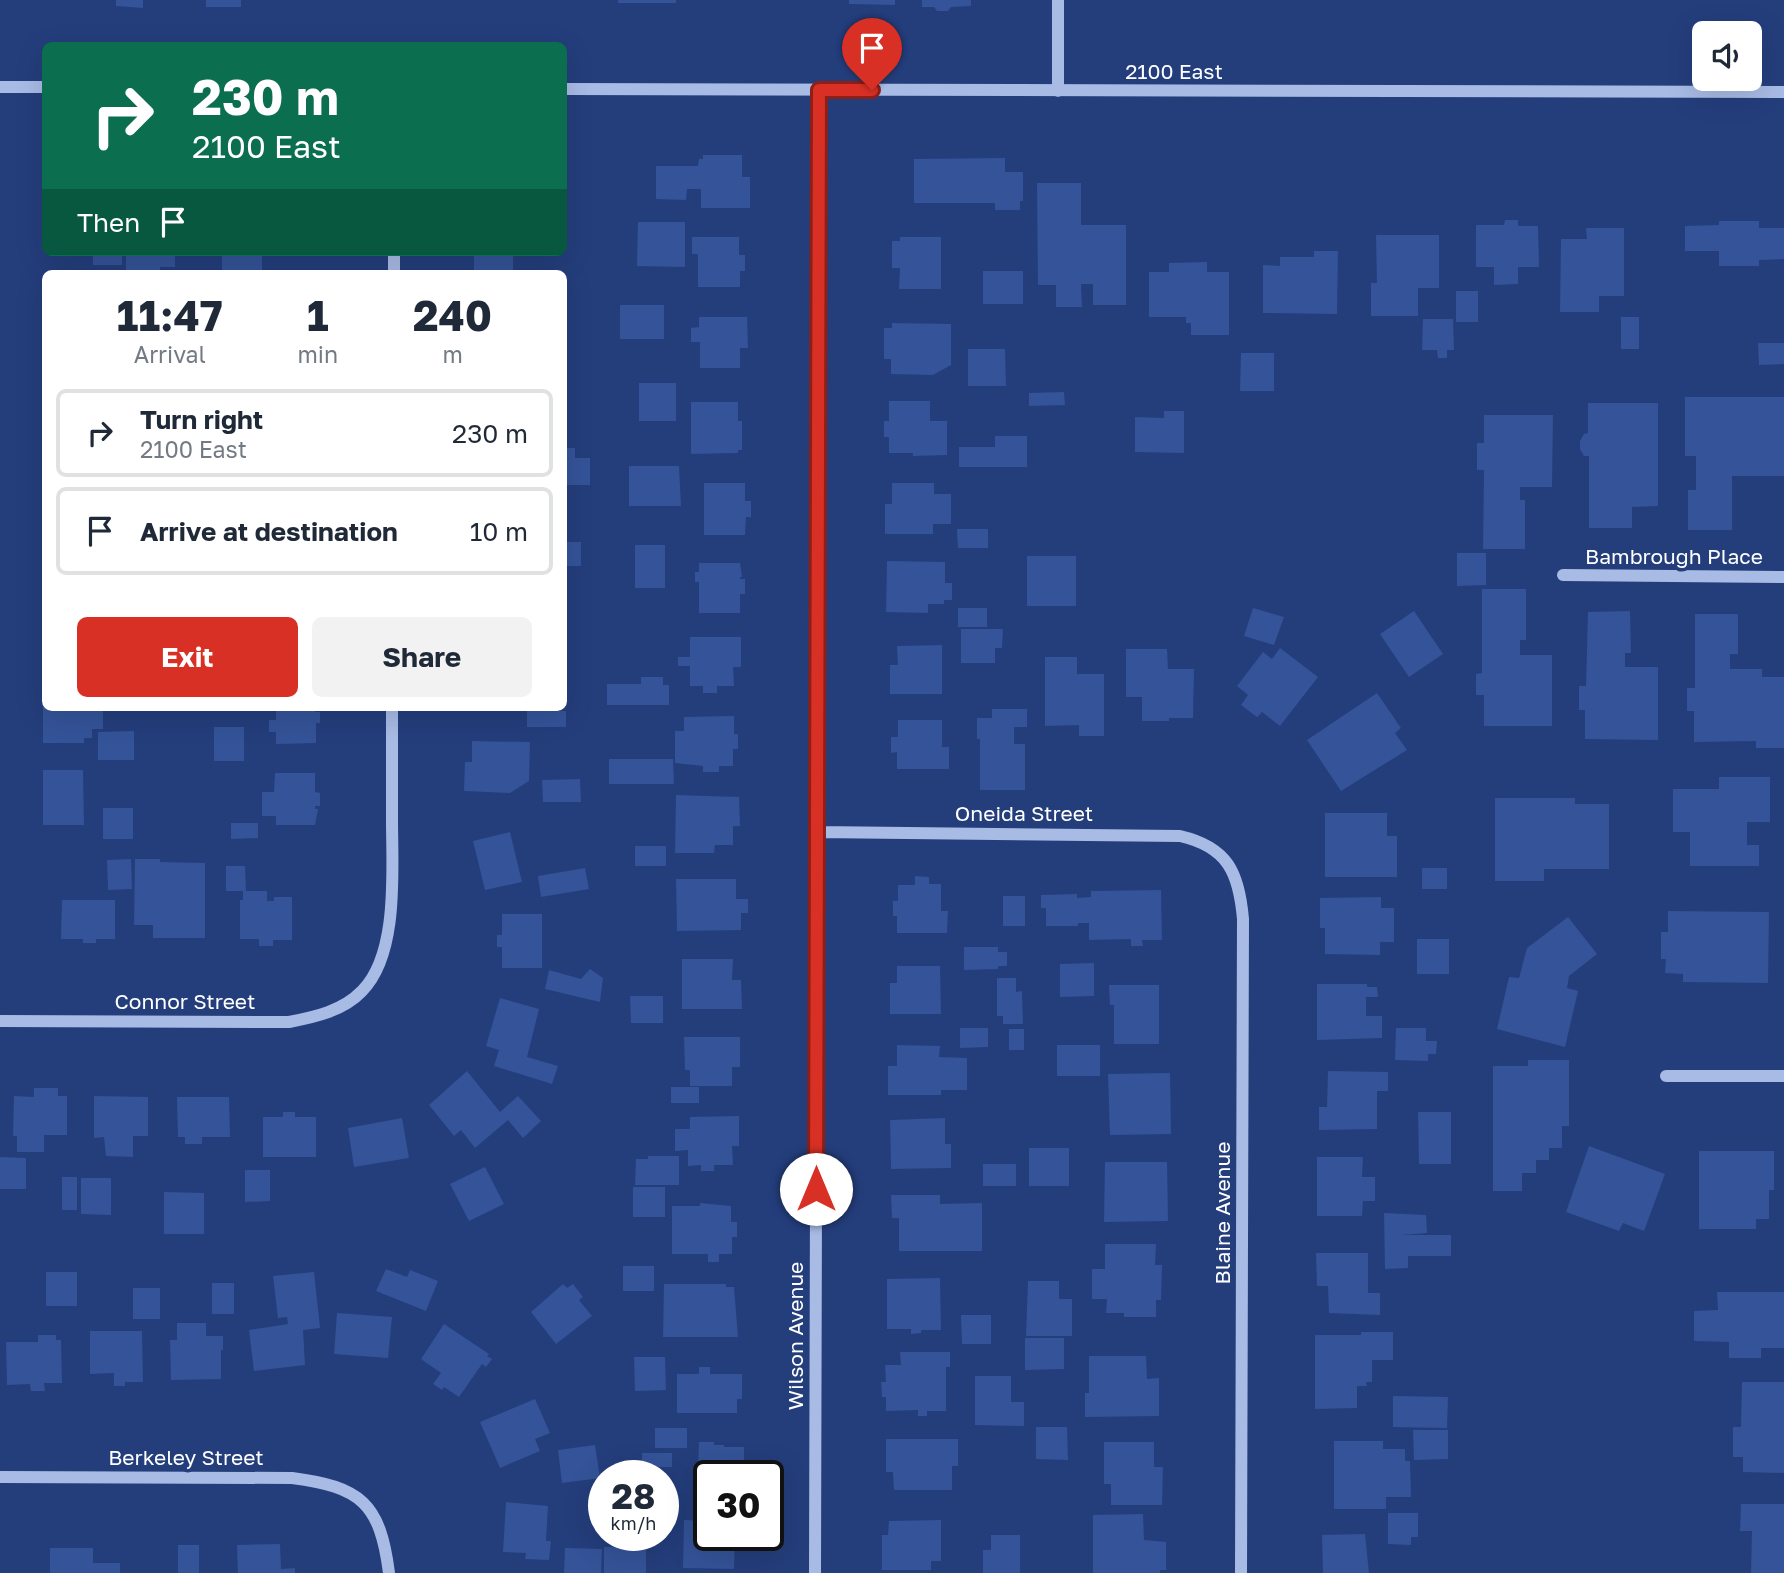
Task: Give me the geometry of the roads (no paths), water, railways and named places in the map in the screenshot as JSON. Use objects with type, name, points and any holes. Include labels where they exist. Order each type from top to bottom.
[{"type":"street","points":[[1058,0],[1058,91]]},
{"type":"street","points":[[0,87],[42,87]]},
{"type":"street","name":"2100 East","points":[[567,89],[1784,92]]},
{"type":"street","name":"Wilson Avenue","points":[[815,1573],[819,90]]},
{"type":"street","name":"Bambrough Place","points":[[1563,575],[1784,577]]},
{"type":"street","name":"Connor Street","points":[[0,1021],[289,1022],[329,1013],[363,991],[383,950],[391,908],[392,711]]},
{"type":"street","name":"Oneida Street","points":[[817,832],[1163,835],[1196,840],[1224,857]]},
{"type":"street","name":"Blaine Avenue","points":[[1224,857],[1239,886],[1243,919],[1241,1573]]},
{"type":"street","points":[[1666,1076],[1784,1076]]},
{"type":"street","name":"Berkeley Street","points":[[0,1477],[292,1478],[331,1485],[366,1503],[377,1524],[389,1573]]}]
